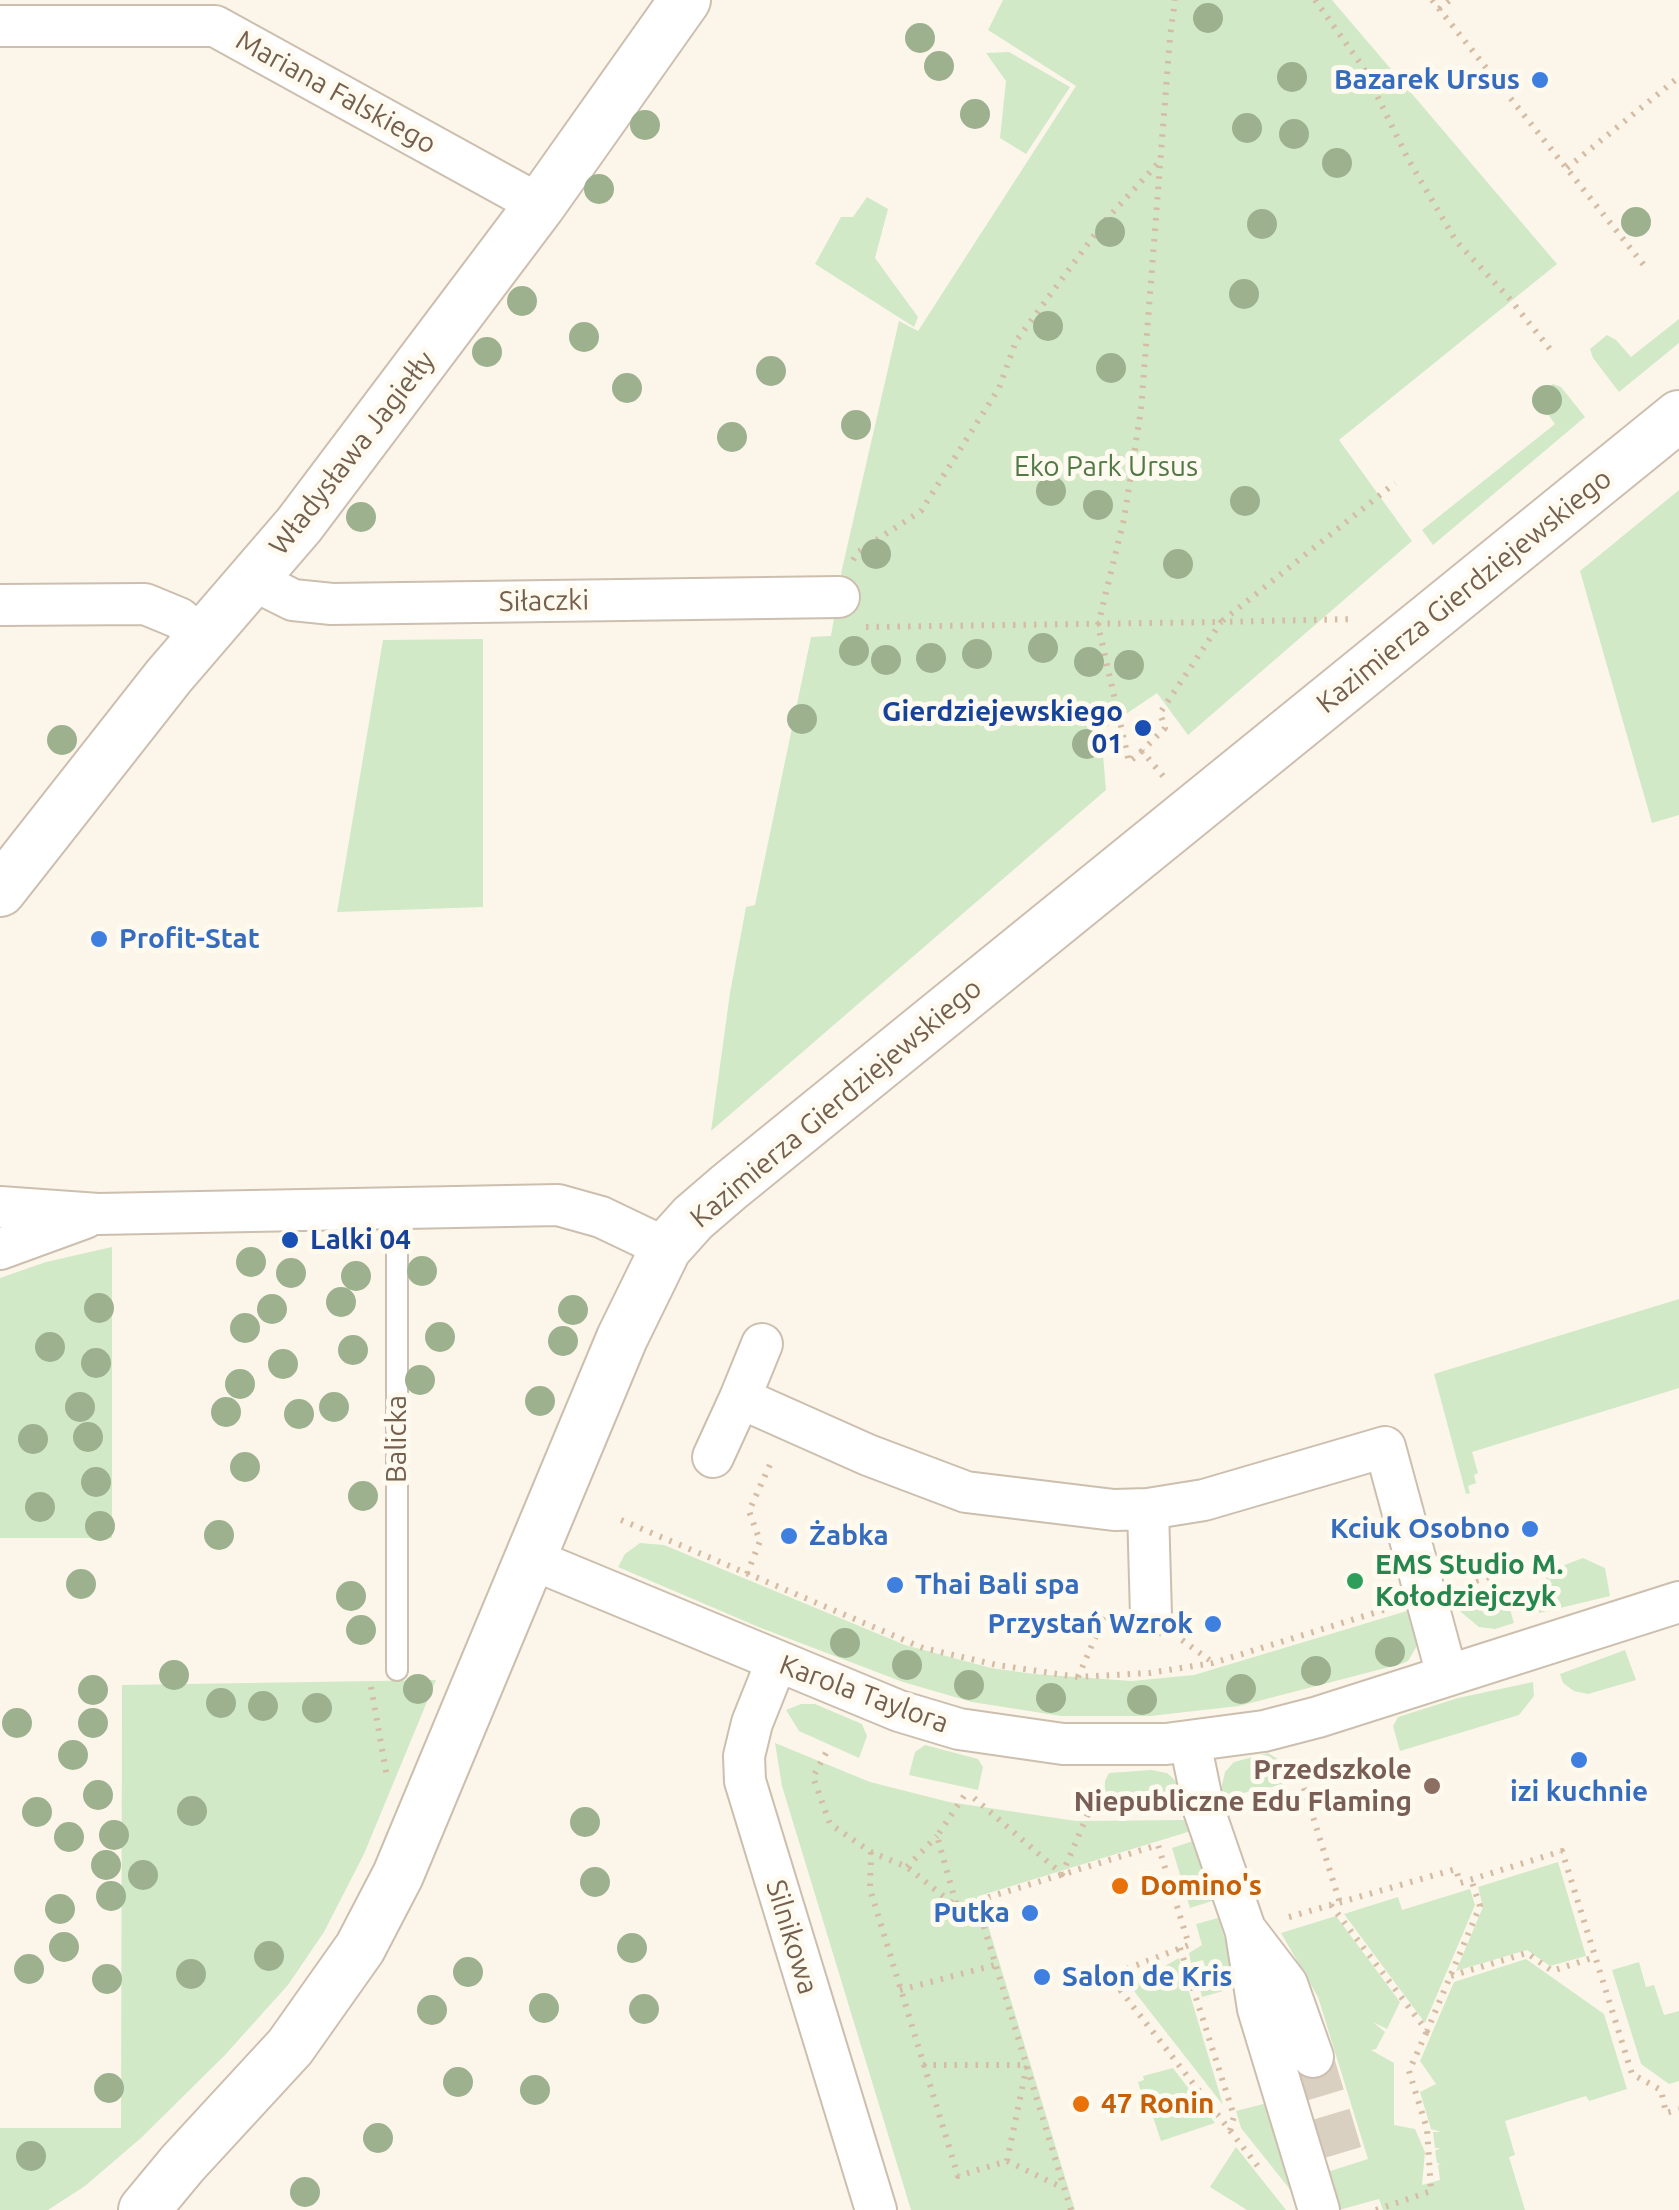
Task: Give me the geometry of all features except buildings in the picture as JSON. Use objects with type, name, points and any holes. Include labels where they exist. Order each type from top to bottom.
[{"type":"street","name":"Władysława Jagiełły","points":[[0,891],[202,637],[300,526],[540,205],[684,0]]},
{"type":"street","name":"Mariana Falskiego","points":[[0,26],[210,13],[540,205]]},
{"type":"street","name":"Kazimierza Gierdziejewskiego","points":[[144,2210],[182,2163],[290,2047],[360,1948],[398,1875],[641,1294],[666,1248],[729,1187],[1679,416]]},
{"type":"street","name":"Siłaczki","points":[[253,580],[292,600],[332,604],[848,599]]},
{"type":"street","points":[[0,605],[145,604],[179,618],[202,637]]},
{"type":"street","points":[[0,1207],[98,1214],[558,1205],[601,1218],[666,1248]]},
{"type":"street","points":[[0,1250],[98,1214]]},
{"type":"street","points":[[714,1457],[762,1344]]},
{"type":"street","points":[[740,1398],[868,1455],[966,1492],[1114,1510],[1204,1500],[1385,1447],[1447,1675]]},
{"type":"street","points":[[1148,1509],[1151,1616]]},
{"type":"street","name":"Karola Taylora","points":[[529,1558],[898,1712],[996,1736],[1062,1744],[1190,1742],[1300,1721],[1679,1602]]},
{"type":"street","name":"Silnikowa","points":[[776,1663],[752,1723],[744,1756],[746,1781],[876,2210]]},
{"type":"street","points":[[1190,1742],[1204,1810],[1245,1930],[1258,2009],[1318,2210]]},
{"type":"street","points":[[1245,1930],[1287,1984],[1312,2057]]},
{"type":"street","name":"Kazimierza Gierdziejewskiego","points":[[105,2210],[182,2163]]},
{"type":"lane","name":"Balicka","points":[[397,1670],[398,1208]]},
{"type":"path","points":[[1175,0],[1141,410],[1124,519],[1098,624],[1129,762],[1165,728],[1160,713],[1221,622],[1395,482]]},
{"type":"path","points":[[1315,0],[1363,67],[1408,159],[1456,242],[1550,348]]},
{"type":"path","points":[[1432,0],[1647,269]]},
{"type":"path","points":[[1439,9],[1450,0]]},
{"type":"path","points":[[1566,168],[1679,76]]},
{"type":"path","points":[[1160,161],[1104,222],[1016,341],[999,388],[921,512],[858,552],[848,599],[1098,624],[1358,620]]},
{"type":"path","points":[[1142,752],[1164,777]]},
{"type":"path","points":[[747,1574],[760,1542],[749,1511],[789,1420]]},
{"type":"path","points":[[620,1520],[923,1648],[996,1665],[1078,1677],[1214,1663],[1512,1570]]},
{"type":"path","points":[[372,1684],[371,1698],[389,1786]]},
{"type":"path","points":[[826,1753],[813,1777],[830,1824],[871,1852],[907,1867],[957,1907]]},
{"type":"path","points":[[1304,1788],[1336,1904],[1427,2032]]},
{"type":"path","points":[[907,1867],[937,1836],[964,1796]]},
{"type":"path","points":[[974,1798],[1062,1874]]},
{"type":"path","points":[[1062,1874],[1088,1814]]},
{"type":"path","points":[[937,1836],[957,1907]]},
{"type":"path","points":[[957,1907],[1158,1845],[1190,1945],[1116,1973],[1121,1990],[1261,2170]]},
{"type":"path","points":[[1245,1930],[1456,1870],[1460,1882],[1562,1851],[1632,2074],[1660,2090],[1666,2113],[1679,2109]]},
{"type":"path","points":[[871,1852],[870,1890],[958,2176],[1006,2161],[1064,2189]]},
{"type":"path","points":[[1376,2210],[1430,2191],[1428,2129],[1410,2071],[1480,1906],[1471,1879]]},
{"type":"path","points":[[976,1901],[1071,2210]]},
{"type":"path","points":[[1180,1948],[1234,2116],[1230,2131]]},
{"type":"path","points":[[1450,1977],[1527,1953],[1552,1970],[1595,1957]]},
{"type":"path","points":[[900,1990],[996,1965]]},
{"type":"path","points":[[923,2065],[1026,2065]]},
{"type":"path","points":[[1006,2161],[1026,2065]]},
{"type":"green space","name":"Eko Park Ursus","points":[[1003,0],[1332,0],[1557,264],[1339,440],[1412,541],[1188,735],[1157,693],[1101,731],[1106,790],[711,1131],[746,907],[755,905],[811,637],[831,636],[842,569],[899,321],[918,331],[1076,86],[988,30]]},
{"type":"green space","points":[[1009,52],[1070,87],[1026,154],[1000,138],[1006,81],[986,53]]},
{"type":"green space","points":[[867,197],[888,209],[875,258],[918,317],[914,327],[815,264],[841,217],[853,217]]},
{"type":"green space","points":[[1679,319],[1679,343],[1619,392],[1590,349],[1607,335],[1631,357]]},
{"type":"green space","points":[[1553,384],[1561,387],[1585,417],[1433,545],[1422,530],[1555,424],[1538,401],[1539,393]]},
{"type":"green space","points":[[1679,490],[1679,815],[1652,823],[1580,571]]},
{"type":"green space","points":[[483,639],[483,907],[337,912],[383,640]]},
{"type":"green space","points":[[112,1247],[112,1538],[0,1538],[0,1278],[46,1262]]},
{"type":"green space","points":[[1679,1299],[1679,1388],[1472,1452],[1478,1473],[1474,1475],[1476,1483],[1468,1486],[1470,1493],[1466,1494],[1434,1374]]},
{"type":"green space","points":[[640,1543],[664,1545],[905,1645],[991,1668],[1034,1674],[1132,1681],[1194,1675],[1417,1608],[1418,1644],[1408,1661],[1401,1664],[1239,1706],[1150,1716],[1061,1716],[972,1702],[903,1682],[761,1628],[618,1567],[625,1554]]},
{"type":"green space","points":[[1583,1558],[1605,1568],[1610,1596],[1539,1613],[1539,1590],[1551,1570]]},
{"type":"green space","points":[[1490,1587],[1506,1596],[1514,1623],[1495,1629],[1479,1627],[1451,1599]]},
{"type":"green space","points":[[1625,1650],[1636,1680],[1588,1694],[1563,1683],[1560,1674]]},
{"type":"green space","points":[[436,1680],[364,1854],[324,1932],[288,1985],[224,2056],[141,2138],[85,2186],[48,2210],[0,2210],[0,2128],[121,2128],[122,1685]]},
{"type":"green space","points":[[1533,1682],[1534,1696],[1519,1715],[1400,1751],[1393,1726],[1398,1717],[1458,1698]]},
{"type":"green space","points":[[815,1704],[862,1724],[867,1736],[859,1758],[799,1731],[786,1710]]},
{"type":"green space","points":[[775,1743],[870,1782],[949,1802],[1076,1821],[1187,1820],[1191,1831],[979,1896],[1075,2210],[911,2210],[782,1786]]},
{"type":"green space","points":[[925,1745],[978,1759],[983,1767],[978,1790],[909,1775],[915,1752]]},
{"type":"green space","points":[[1268,1753],[1278,1759],[1286,1784],[1219,1798],[1225,1772],[1234,1762]]},
{"type":"green space","points":[[1109,1773],[1167,1773],[1177,1782],[1186,1802],[1104,1805]]},
{"type":"green space","points":[[1193,1841],[1212,1901],[1190,1908],[1172,1848]]},
{"type":"green space","points":[[1558,1862],[1586,1956],[1550,1966],[1527,1950],[1456,1971],[1483,1907],[1478,1887]]},
{"type":"green space","points":[[1470,1889],[1475,1905],[1425,2023],[1344,1914],[1398,1897],[1402,1910]]},
{"type":"green space","points":[[1336,1916],[1400,2002],[1387,2029],[1373,2022],[1385,2032],[1376,2049],[1371,2050],[1394,2063],[1394,2125],[1415,2129],[1425,2152],[1422,2185],[1440,2180],[1441,2164],[1437,2163],[1435,2151],[1440,2148],[1435,2148],[1433,2132],[1441,2132],[1431,2129],[1420,2092],[1436,2084],[1420,2061],[1454,1982],[1526,1959],[1604,2014],[1627,2089],[1589,2101],[1586,2096],[1505,2121],[1515,2155],[1509,2157],[1525,2210],[1383,2210],[1379,2199],[1339,2210],[1327,2172],[1368,2159],[1318,1997],[1281,1933]]},
{"type":"green space","points":[[1218,1918],[1236,1973],[1234,1988],[1202,1997],[1200,1989],[1211,1985],[1203,1960],[1191,1963],[1189,1953],[1202,1945],[1196,1924]]},
{"type":"green space","points":[[1179,1958],[1223,2105],[1130,1986]]},
{"type":"green space","points":[[1639,1962],[1646,1987],[1654,1985],[1664,2015],[1679,2011],[1679,2081],[1669,2084],[1641,2064],[1612,1970]]},
{"type":"green space","points":[[1173,2068],[1215,2123],[1161,2141],[1153,2117],[1148,2117],[1138,2082],[1144,2080],[1143,2076]]},
{"type":"green space","points":[[1267,2103],[1296,2197],[1241,2128],[1236,2111]]},
{"type":"green space","points":[[1236,2147],[1286,2210],[1247,2210],[1210,2187]]},
{"type":"tunnel","points":[[1313,2057],[1346,2166]]},
{"type":"place","name":"Bazarek Ursus","points":[[1540,80]]},
{"type":"place","name":"Gierdziejewskiego 01","points":[[1143,728]]},
{"type":"place","name":"Profit-Stat","points":[[99,939]]},
{"type":"place","name":"Lalki 04","points":[[290,1240]]},
{"type":"place","name":"Kciuk Osobno","points":[[1530,1529]]},
{"type":"place","name":"Żabka","points":[[789,1536]]},
{"type":"place","name":"EMS Studio M. Kołodziejczyk","points":[[1355,1581]]},
{"type":"place","name":"Thai Bali spa","points":[[895,1585]]},
{"type":"place","name":"Przystań Wzrok","points":[[1213,1624]]},
{"type":"place","name":"izi kuchnie","points":[[1579,1760]]},
{"type":"place","name":"Przedszkole Niepubliczne Edu Flaming","points":[[1432,1786]]},
{"type":"place","name":"Domino's","points":[[1120,1886]]},
{"type":"place","name":"Putka","points":[[1030,1913]]},
{"type":"place","name":"Salon de Kris","points":[[1042,1977]]},
{"type":"place","name":"47 Ronin","points":[[1081,2104]]}]
